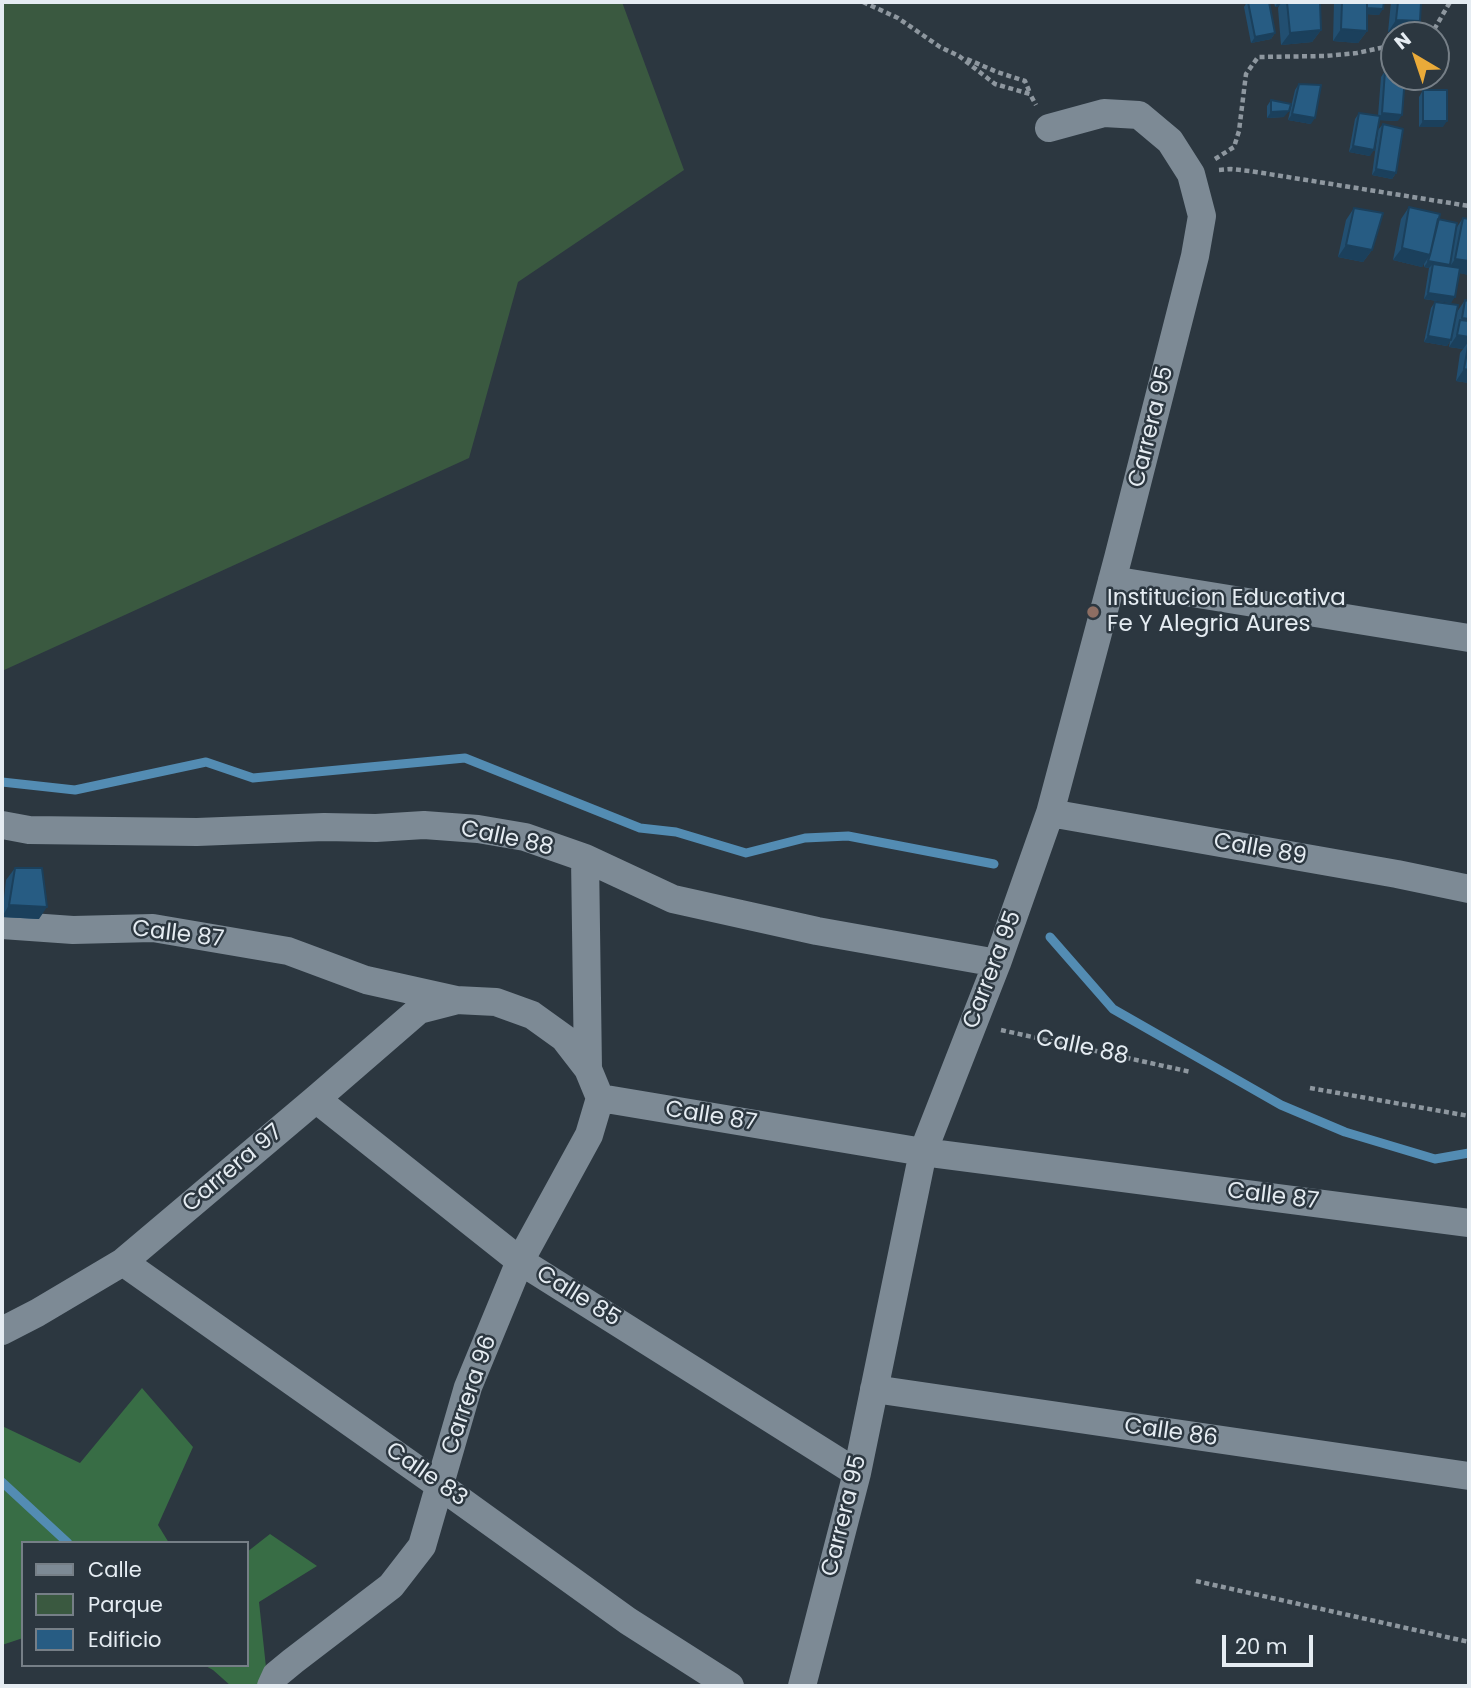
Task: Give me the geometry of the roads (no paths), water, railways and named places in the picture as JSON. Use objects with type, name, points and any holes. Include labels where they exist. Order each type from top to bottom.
[{"type":"street","name":"Carrera 95","points":[[802,1686],[857,1473],[923,1152],[997,963],[1050,813],[1195,256],[1202,216],[1191,174],[1170,141],[1139,116],[1104,113],[1049,128]]},
{"type":"street","points":[[1112,580],[1468,632]]},
{"type":"street","name":"Calle 89","points":[[1050,813],[1469,889]]},
{"type":"street","name":"Calle 88","points":[[2,825],[29,830],[197,832],[424,825],[478,829],[525,837],[585,858],[673,898],[817,931],[997,963]]},
{"type":"street","points":[[585,858],[588,1069]]},
{"type":"street","name":"Calle 87","points":[[2,925],[73,930],[153,928],[288,950],[366,980],[456,1000],[496,1002],[533,1015],[564,1038],[588,1069],[600,1098],[923,1152],[1469,1223]]},
{"type":"street","name":"Carrera 97","points":[[2,1331],[123,1262],[419,1010],[456,1000]]},
{"type":"street","name":"Carrera 96","points":[[271,1686],[276,1675],[284,1668],[391,1586],[422,1546],[468,1387],[520,1261],[589,1135],[600,1098]]},
{"type":"street","name":"Calle 85","points":[[316,1099],[520,1261],[857,1473]]},
{"type":"street","name":"Calle 83","points":[[123,1262],[628,1622],[730,1686]]},
{"type":"street","name":"Calle 86","points":[[874,1389],[1469,1476]]},
{"type":"waterway","points":[[2,782],[75,790],[206,762],[253,778],[465,758],[640,828],[676,832],[746,853],[805,838],[848,836],[994,864]]},
{"type":"waterway","points":[[1050,937],[1113,1009],[1281,1105],[1345,1132],[1435,1159],[1469,1153]]},
{"type":"waterway","points":[[2,1482],[66,1541]]},
{"type":"place","name":"Institucion Educativa Fe Y Alegria Aures","points":[[1093,612]]}]
